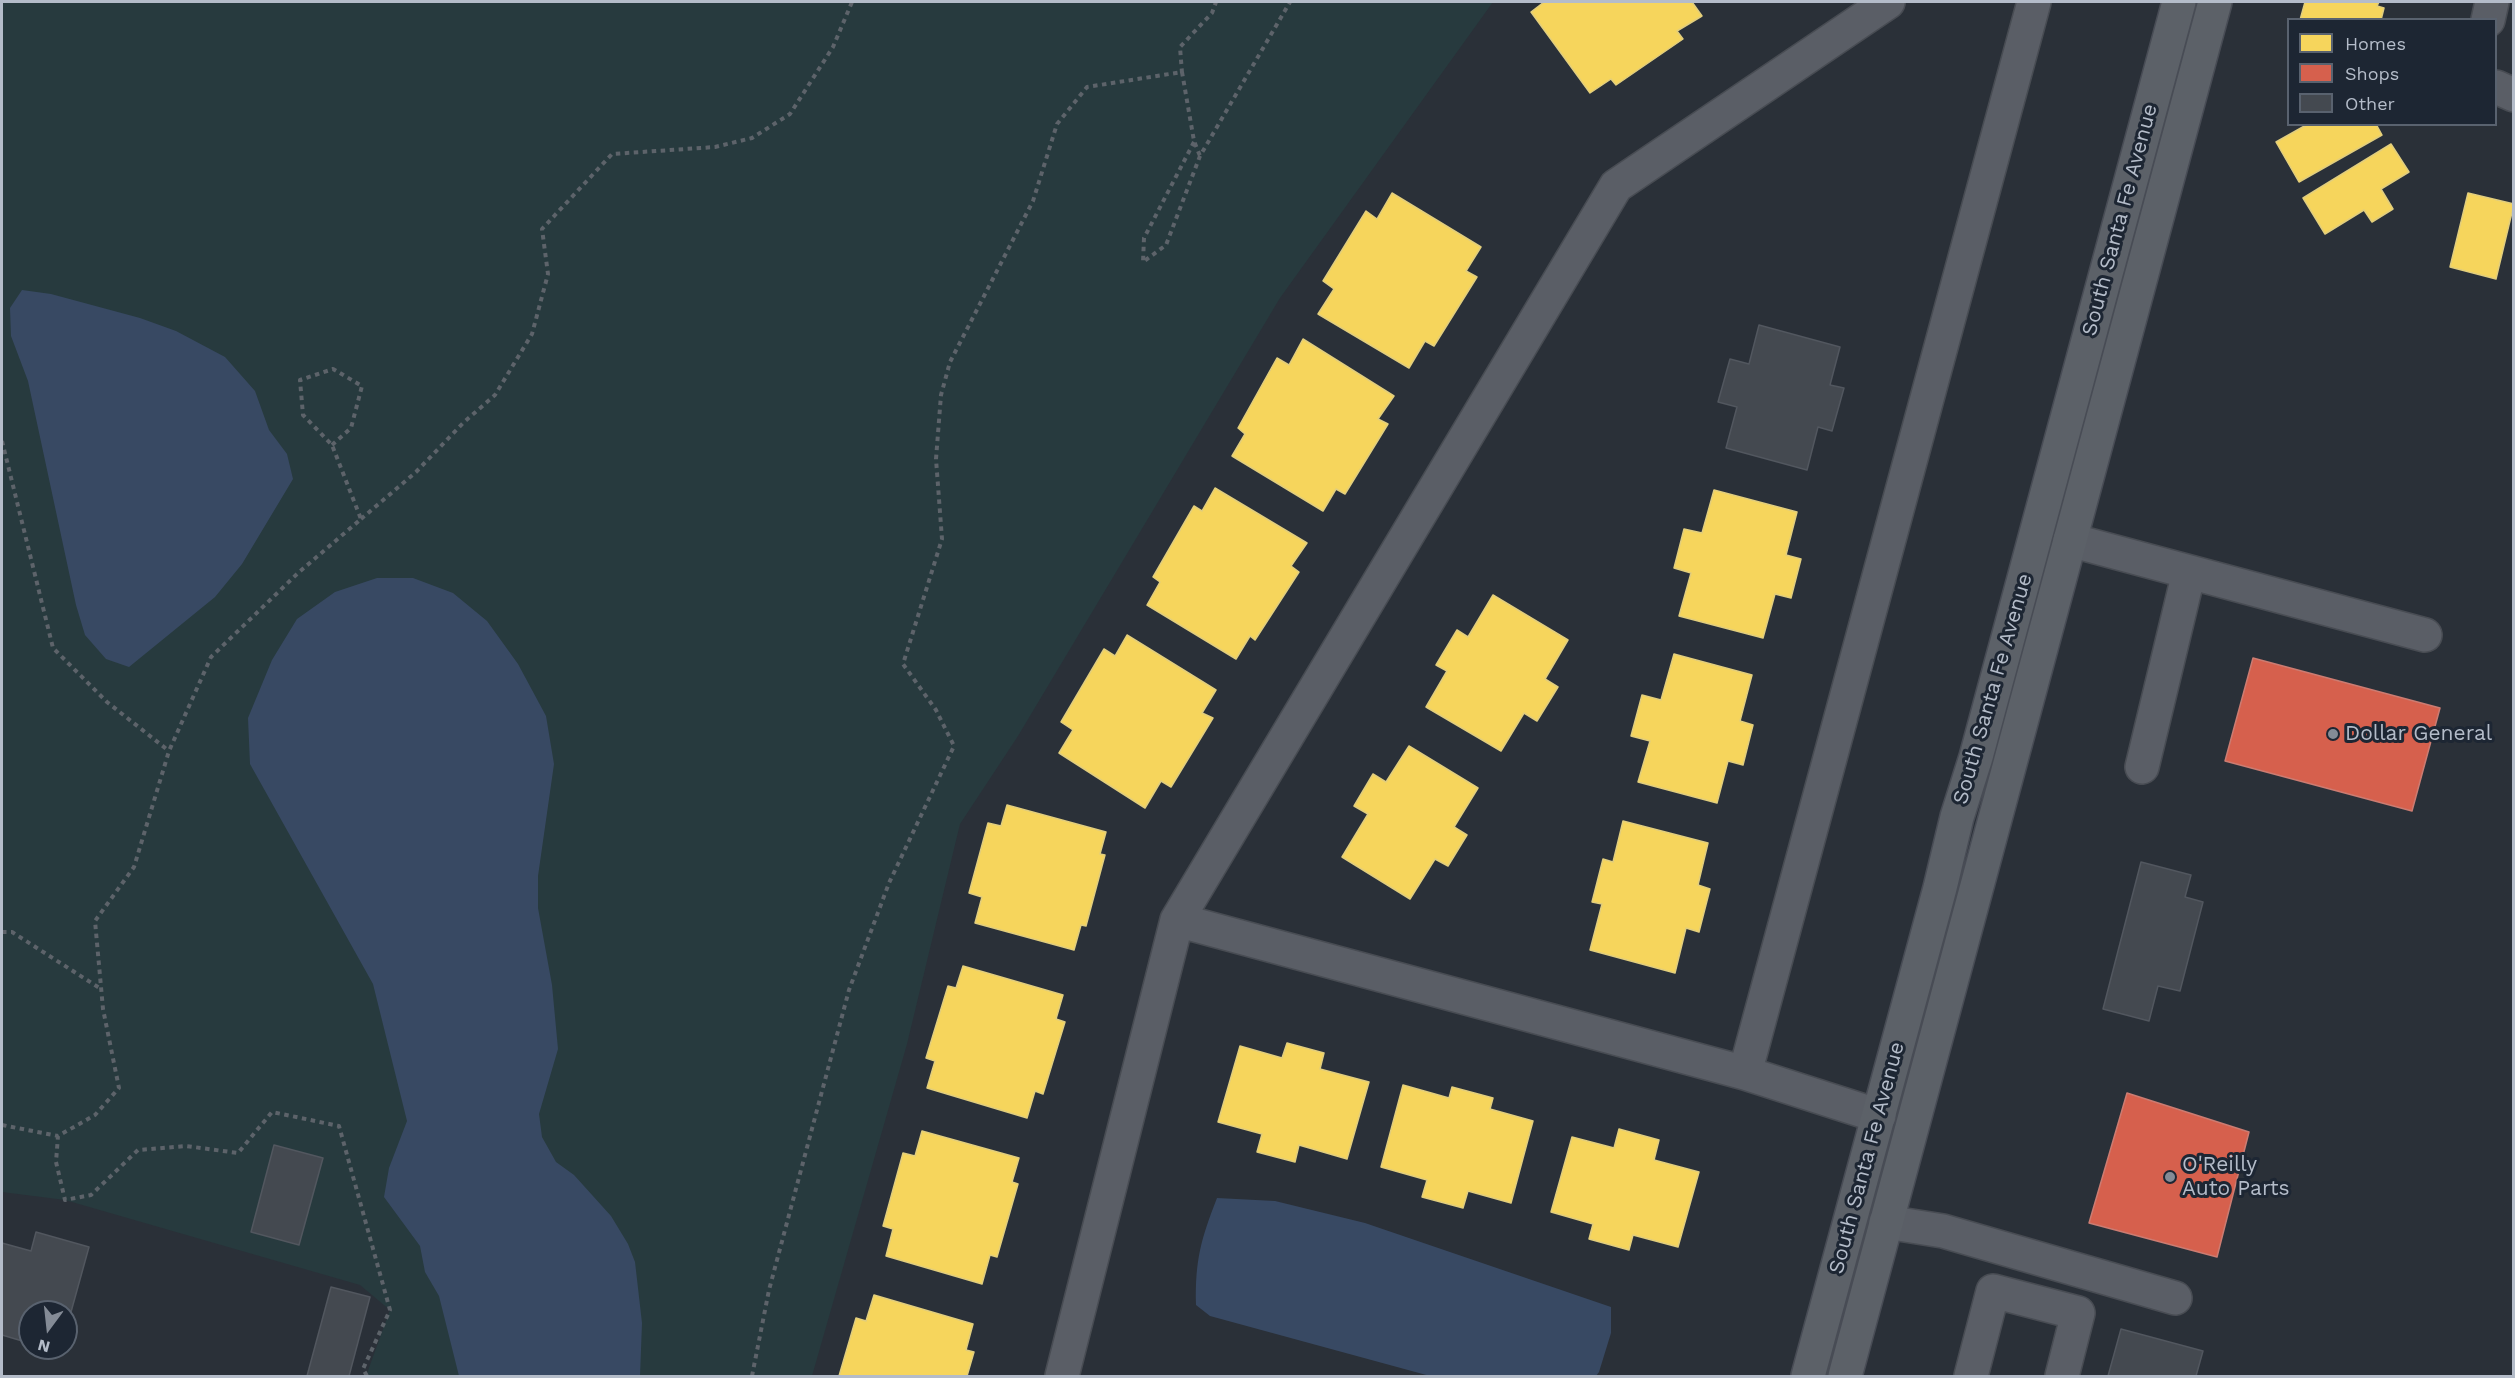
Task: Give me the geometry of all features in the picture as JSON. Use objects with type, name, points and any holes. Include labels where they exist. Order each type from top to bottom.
[{"type":"main road","name":"South Santa Fe Avenue","points":[[1808,1377],[1940,888],[1957,817],[1976,757],[2179,2]]},
{"type":"main road","name":"South Santa Fe Avenue","points":[[1845,1377],[2215,2]]},
{"type":"street","points":[[1062,1377],[1177,920],[1616,186],[1888,2]]},
{"type":"street","points":[[1745,1073],[2034,2]]},
{"type":"street","points":[[2488,18],[2492,2]]},
{"type":"street","points":[[2497,87],[2514,95]]},
{"type":"street","points":[[2070,540],[2425,635]]},
{"type":"street","points":[[2142,767],[2189,572]]},
{"type":"street","points":[[1177,920],[1745,1073],[1879,1116]]},
{"type":"street","points":[[1886,1222],[1943,1231],[2175,1298]]},
{"type":"street","points":[[1971,1377],[1993,1291],[2078,1313],[2062,1377]]},
{"type":"path","points":[[2,1125],[58,1136],[95,1115],[119,1088],[101,989],[95,921],[134,867],[169,751],[211,657],[298,573],[416,472],[463,423],[495,395],[532,334],[548,274],[542,229],[612,154],[715,147],[752,138],[790,114],[833,47],[852,2]]},
{"type":"path","points":[[1200,156],[1194,141],[1180,47],[1212,13],[1216,2]]},
{"type":"path","points":[[1194,141],[1144,238],[1143,262],[1166,246],[1200,156],[1290,2]]},
{"type":"path","points":[[752,1377],[769,1290],[849,990],[889,883],[954,746],[936,710],[903,664],[942,539],[936,459],[941,395],[950,362],[1033,201],[1057,124],[1087,87],[1182,72]]},
{"type":"path","points":[[332,445],[351,428],[362,386],[333,369],[300,380],[303,415],[332,445],[361,519]]},
{"type":"path","points":[[2,441],[53,648],[107,702],[169,751]]},
{"type":"path","points":[[2,932],[12,932],[101,989]]},
{"type":"path","points":[[58,1136],[56,1162],[65,1200],[91,1195],[138,1150],[186,1146],[238,1153],[272,1112],[339,1126],[390,1310],[363,1369],[367,1377]]},
{"type":"green space","points":[[2,2],[1493,2],[1280,298],[1018,736],[960,824],[907,1044],[812,1376],[366,1376],[390,1310],[360,1285],[65,1200],[2,1192]]},
{"type":"water","points":[[22,290],[51,294],[140,318],[176,331],[225,357],[255,391],[269,430],[287,454],[293,479],[242,564],[215,597],[129,667],[106,659],[85,635],[76,605],[28,381],[11,336],[10,308]]},
{"type":"water","points":[[377,578],[413,578],[453,593],[487,621],[518,664],[546,716],[554,764],[538,876],[538,908],[552,985],[558,1049],[539,1114],[542,1137],[556,1162],[574,1175],[611,1216],[628,1244],[635,1262],[642,1323],[640,1376],[459,1376],[439,1296],[425,1272],[420,1246],[384,1197],[389,1168],[407,1121],[373,984],[250,764],[248,718],[272,660],[297,619],[335,592]]},
{"type":"water","points":[[1217,1198],[1275,1201],[1365,1223],[1611,1307],[1611,1333],[1599,1372],[1596,1376],[1430,1376],[1210,1316],[1196,1305],[1197,1275],[1203,1238]]},
{"type":"building: Homes","points":[[1544,2],[1692,2],[1702,16],[1677,31],[1683,39],[1616,85],[1611,79],[1590,93],[1531,12]]},
{"type":"building: Homes","points":[[2305,2],[2379,2],[2377,6],[2384,8],[2382,18],[2301,18]]},
{"type":"building: Homes","points":[[2304,126],[2377,126],[2382,135],[2299,182],[2276,142]]},
{"type":"building: Homes","points":[[2391,144],[2409,172],[2381,189],[2393,209],[2372,222],[2364,210],[2325,234],[2303,198]]},
{"type":"building: Homes","points":[[1392,193],[1481,247],[1466,271],[1477,277],[1434,346],[1425,341],[1409,368],[1318,314],[1334,289],[1323,281],[1366,211],[1377,219]]},
{"type":"building: Homes","points":[[2468,193],[2514,204],[2496,279],[2450,267]]},
{"type":"building: Homes","points":[[1303,339],[1394,396],[1378,419],[1388,424],[1345,494],[1336,489],[1323,511],[1232,456],[1245,434],[1238,428],[1277,358],[1289,365]]},
{"type":"building: Homes","points":[[1215,488],[1307,543],[1291,566],[1299,572],[1255,640],[1250,636],[1236,659],[1147,605],[1160,582],[1153,577],[1194,506],[1202,511]]},
{"type":"building: Homes","points":[[1714,490],[1797,512],[1786,555],[1801,559],[1791,598],[1775,594],[1763,638],[1679,616],[1691,573],[1674,568],[1684,529],[1702,533]]},
{"type":"building: Homes","points":[[1493,595],[1568,640],[1545,679],[1558,687],[1537,721],[1524,713],[1501,751],[1426,707],[1447,671],[1436,665],[1457,630],[1468,637]]},
{"type":"building: Homes","points":[[1127,635],[1216,690],[1202,713],[1213,718],[1171,787],[1161,781],[1145,808],[1059,753],[1073,730],[1061,722],[1104,649],[1115,656]]},
{"type":"building: Homes","points":[[1674,654],[1752,675],[1740,721],[1753,725],[1743,765],[1728,761],[1717,803],[1638,782],[1650,741],[1631,736],[1642,695],[1661,700]]},
{"type":"building: Homes","points":[[1409,746],[1478,788],[1454,827],[1467,835],[1448,866],[1435,859],[1410,899],[1342,857],[1368,814],[1354,806],[1373,774],[1386,782]]},
{"type":"building: Homes","points":[[1007,805],[1106,832],[1100,854],[1105,855],[1086,926],[1081,925],[1074,950],[975,923],[982,897],[969,893],[988,823],[1001,826]]},
{"type":"building: Homes","points":[[1623,821],[1708,843],[1698,885],[1710,889],[1699,932],[1686,928],[1675,973],[1590,950],[1602,904],[1592,902],[1603,859],[1613,862]]},
{"type":"building: Homes","points":[[963,966],[1063,995],[1056,1019],[1065,1022],[1043,1094],[1035,1091],[1027,1118],[927,1088],[935,1061],[926,1058],[948,986],[956,988]]},
{"type":"building: Homes","points":[[1287,1043],[1324,1053],[1320,1069],[1369,1082],[1347,1159],[1299,1145],[1295,1162],[1257,1152],[1262,1134],[1218,1122],[1240,1046],[1282,1058]]},
{"type":"building: Homes","points":[[1403,1085],[1449,1098],[1452,1087],[1493,1098],[1490,1109],[1533,1121],[1511,1203],[1468,1191],[1463,1208],[1422,1197],[1427,1180],[1381,1167]]},
{"type":"building: Homes","points":[[1619,1129],[1659,1140],[1654,1160],[1699,1172],[1678,1247],[1633,1235],[1629,1250],[1589,1239],[1593,1224],[1551,1212],[1572,1137],[1614,1148]]},
{"type":"building: Homes","points":[[922,1131],[1019,1158],[1012,1182],[1018,1184],[997,1257],[990,1255],[982,1284],[886,1256],[893,1229],[883,1226],[903,1153],[915,1156]]},
{"type":"building: Homes","points":[[874,1295],[973,1324],[966,1350],[974,1352],[967,1376],[839,1376],[856,1318],[866,1321]]},
{"type":"building: Shops","name":"Dollar General","points":[[2253,658],[2440,708],[2412,811],[2225,761]]},
{"type":"building: Shops","name":"O'Reilly Auto Parts","points":[[2127,1093],[2249,1132],[2217,1257],[2089,1223]]},
{"type":"building: Other","points":[[1759,325],[1840,347],[1830,385],[1844,388],[1832,431],[1818,427],[1807,470],[1726,448],[1737,407],[1718,402],[1730,359],[1749,364]]},
{"type":"building: Other","points":[[2141,862],[2191,875],[2185,897],[2203,902],[2180,991],[2158,986],[2149,1021],[2103,1009]]},
{"type":"building: Other","points":[[274,1145],[323,1158],[299,1245],[251,1232]]},
{"type":"building: Other","points":[[36,1232],[89,1247],[74,1300],[18,1300],[18,1340],[2,1335],[2,1243],[31,1251]]},
{"type":"building: Other","points":[[331,1287],[370,1297],[349,1376],[307,1376]]},
{"type":"building: Other","points":[[2121,1329],[2203,1351],[2196,1376],[2108,1376]]},
{"type":"place","name":"Dollar General","points":[[2333,734]]},
{"type":"place","name":"O'Reilly Auto Parts","points":[[2170,1177]]}]
